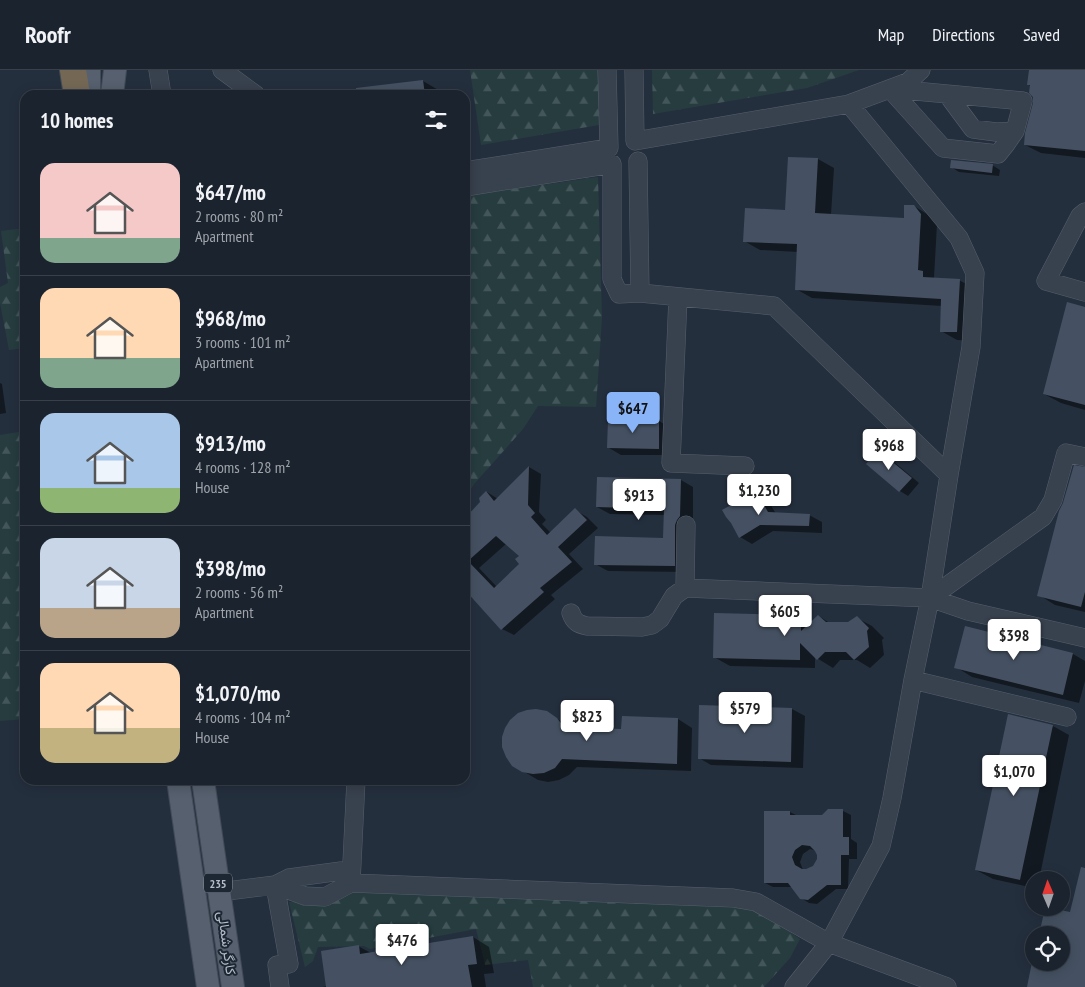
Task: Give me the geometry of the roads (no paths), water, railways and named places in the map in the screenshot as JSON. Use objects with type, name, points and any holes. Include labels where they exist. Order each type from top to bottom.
[{"type":"highway","points":[[73,70],[76,90]]},
{"type":"main road","points":[[88,90],[90,70]]},
{"type":"main road","points":[[112,90],[114,70]]},
{"type":"main road","name":"کارگر شمالی","points":[[179,785],[208,987]]},
{"type":"main road","name":"کارگر شمالی","points":[[204,785],[233,987]]},
{"type":"lane","points":[[158,70],[161,90]]},
{"type":"lane","points":[[222,70],[249,90]]},
{"type":"lane","points":[[607,70],[611,156],[621,169],[635,165],[638,161]]},
{"type":"lane","points":[[634,70],[635,141],[640,151],[638,161],[640,293]]},
{"type":"lane","points":[[921,70],[908,82],[849,104],[635,141],[631,138],[620,137],[611,143],[612,279],[619,294],[640,293],[774,306],[949,475]]},
{"type":"lane","points":[[890,89],[946,94],[1023,101],[1015,130],[998,154],[943,148],[890,89]]},
{"type":"lane","points":[[946,94],[973,129],[996,132],[1015,130]]},
{"type":"lane","points":[[794,987],[829,943],[880,846],[892,798],[930,598],[971,347],[976,273],[960,238],[849,104]]},
{"type":"lane","points":[[470,170],[611,156]]},
{"type":"lane","points":[[470,186],[611,156]]},
{"type":"lane","points":[[1085,212],[1080,216],[1046,281],[1085,292]]},
{"type":"lane","points":[[678,297],[671,463],[745,466]]},
{"type":"lane","points":[[930,598],[1043,517],[1053,500],[1066,453],[1085,457]]},
{"type":"lane","points":[[685,588],[686,525]]},
{"type":"lane","points":[[571,613],[573,619],[579,625],[642,627],[660,619],[674,596],[685,588],[930,598],[968,610],[1085,638]]},
{"type":"lane","points":[[913,680],[1067,717]]},
{"type":"lane","points":[[351,884],[356,785]]},
{"type":"lane","points":[[220,892],[276,885],[289,878],[341,871],[351,884]]},
{"type":"lane","points":[[276,885],[305,896],[325,897],[351,884],[733,898],[756,902],[829,943],[947,987]]},
{"type":"lane","points":[[276,885],[289,964],[277,965],[280,987]]}]
